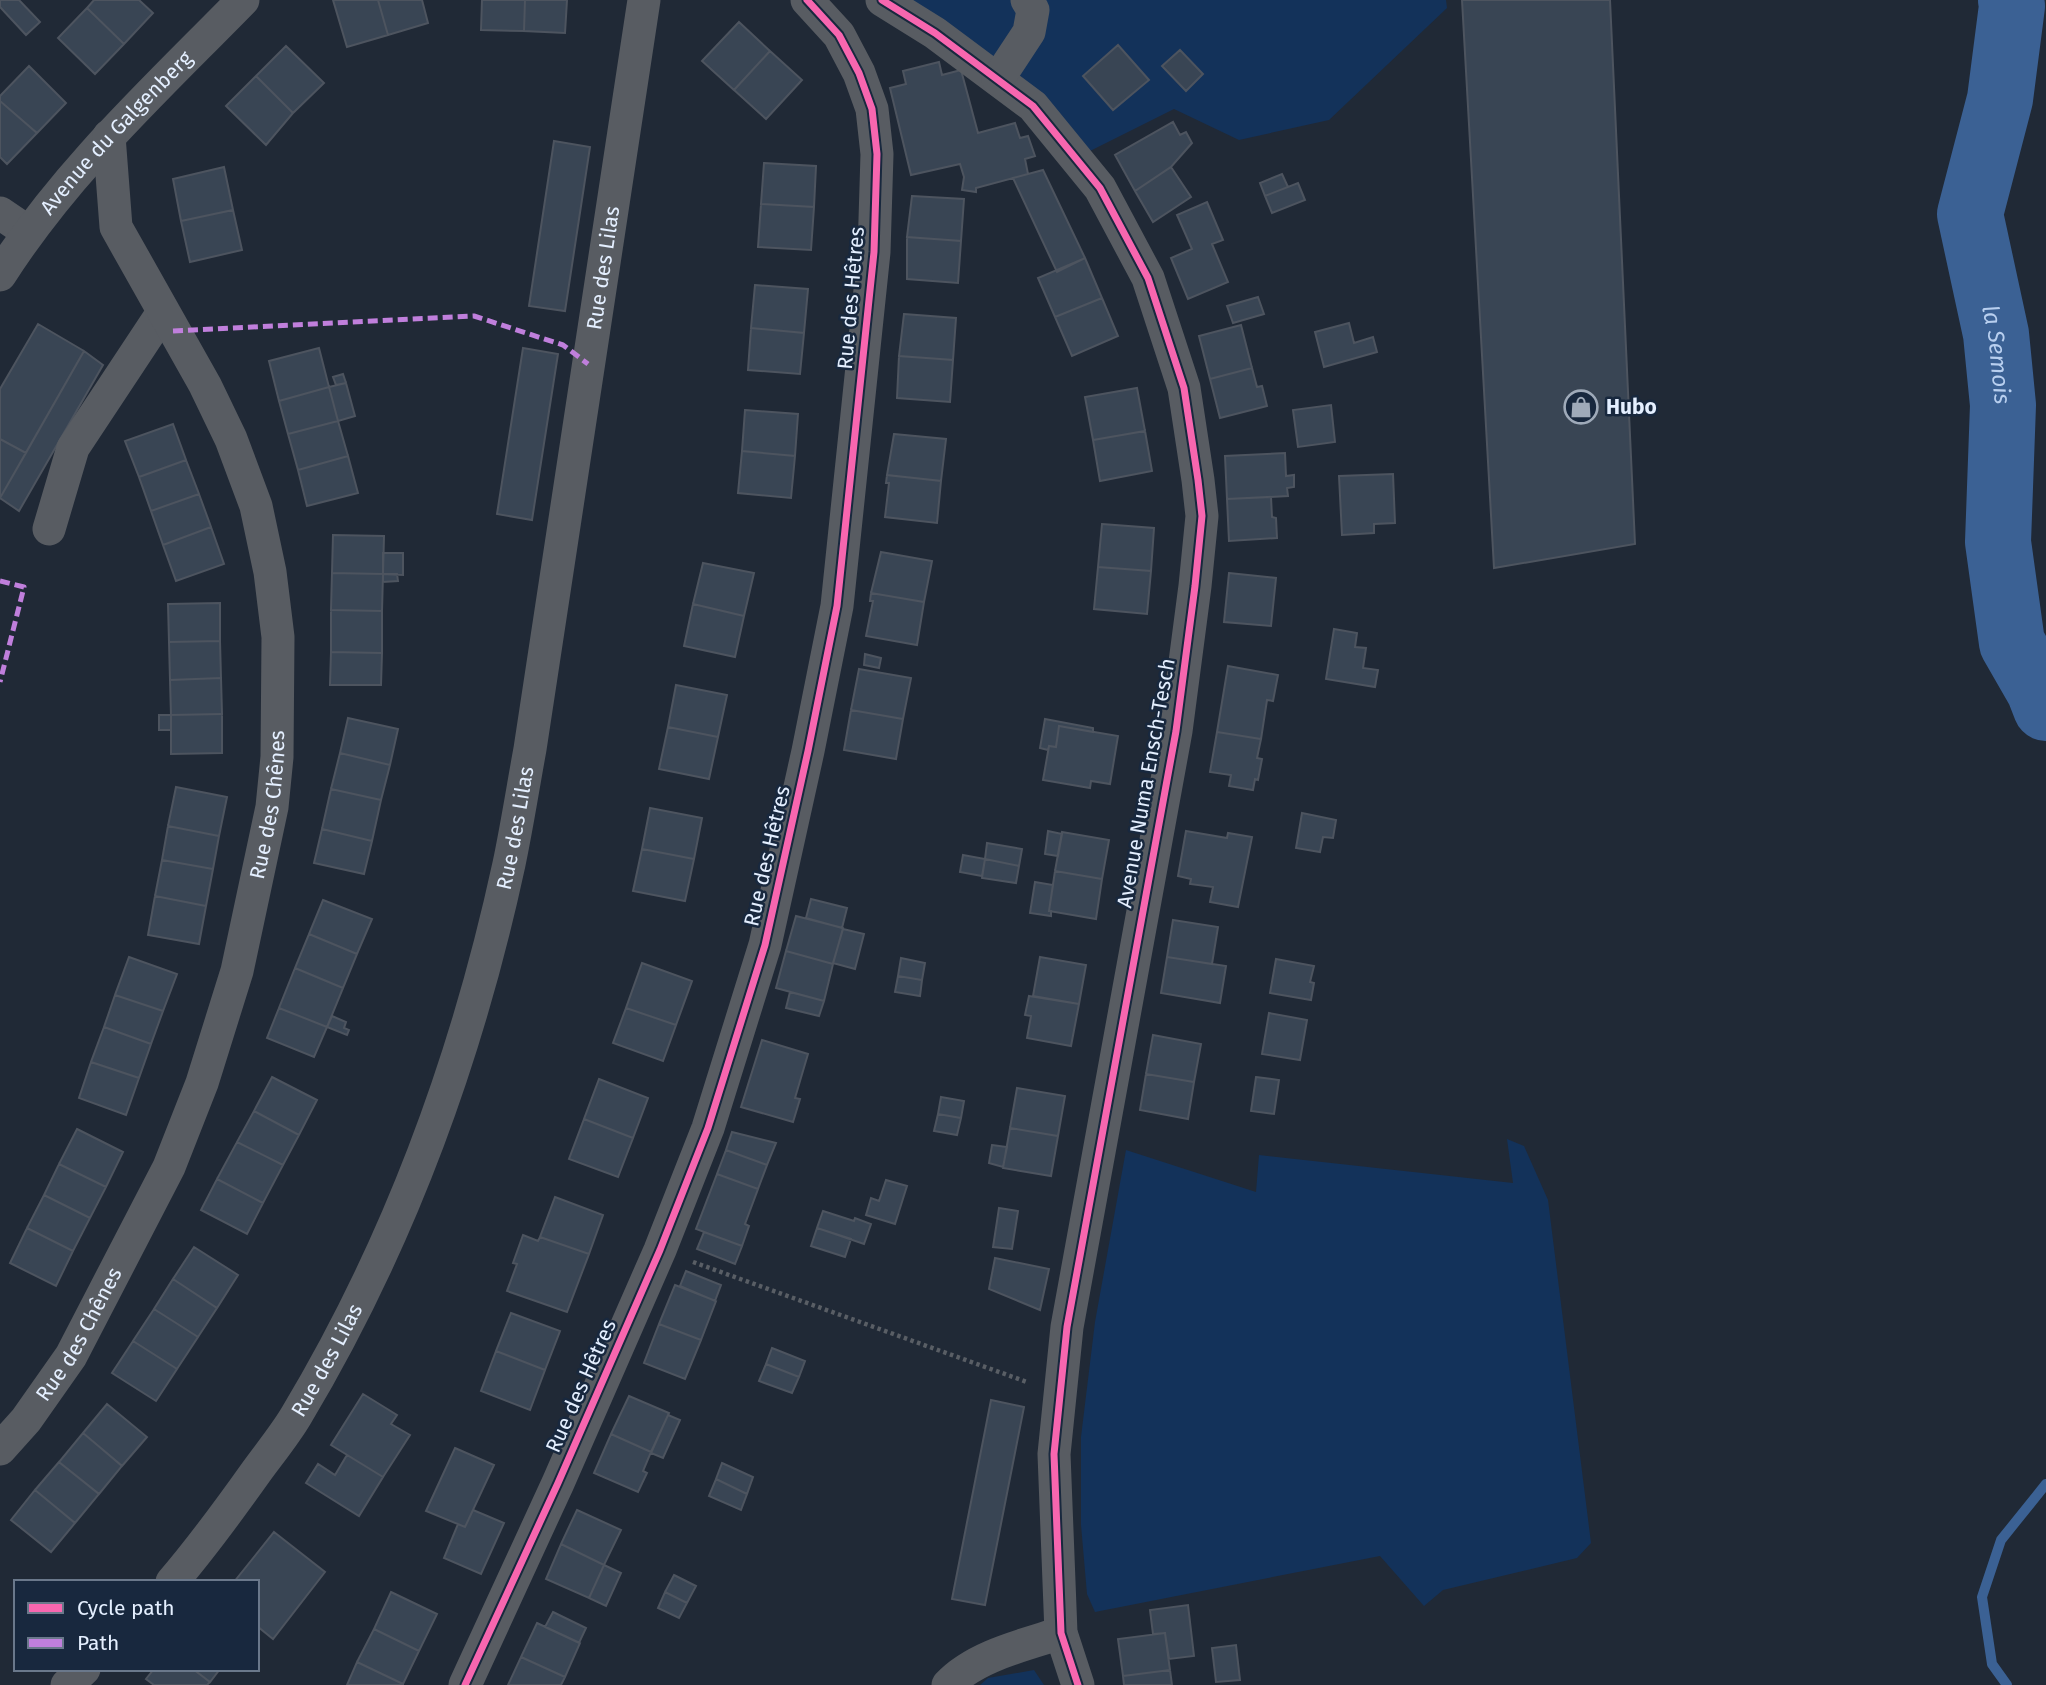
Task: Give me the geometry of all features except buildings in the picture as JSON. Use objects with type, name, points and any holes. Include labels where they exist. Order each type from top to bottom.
[{"type":"street","name":"Avenue du Galgenberg","points":[[0,275],[27,232],[109,136],[243,0]]},
{"type":"street","name":"Rue des Lilas","points":[[174,1580],[204,1544],[295,1418],[361,1297],[400,1214],[433,1129],[474,999],[509,864],[530,749],[643,0]]},
{"type":"street","name":"Rue des Hêtres","points":[[465,1685],[558,1483],[660,1250],[708,1128],[765,945],[808,751],[837,606],[874,252],[877,154],[872,109],[859,73],[839,35],[807,0]]},
{"type":"street","name":"Avenue Numa Ensch-Tesch","points":[[881,0],[935,33],[1033,106],[1100,188],[1148,278],[1184,388],[1202,516],[1176,731],[1067,1327],[1054,1454],[1061,1633],[1078,1685]]},
{"type":"street","points":[[998,79],[1030,32],[1033,10],[1027,0]]},
{"type":"street","name":"Rue des Chênes","points":[[0,1449],[26,1420],[71,1356],[169,1167],[202,1083],[237,971],[272,807],[277,757],[278,637],[270,572],[256,506],[231,439],[205,385],[116,227],[109,136]]},
{"type":"street","points":[[0,213],[27,232]]},
{"type":"street","points":[[49,529],[73,448],[163,312]]},
{"type":"street","points":[[948,1685],[957,1675],[984,1661],[1061,1633]]},
{"type":"street","points":[[67,1685],[82,1671]]},
{"type":"path","points":[[660,1250],[1061,1394]]},
{"type":"shaded area","points":[[882,0],[1446,0],[1447,8],[1329,120],[1239,140],[1174,109],[1076,158]]},
{"type":"shaded area","points":[[1507,1139],[1524,1146],[1548,1200],[1591,1543],[1577,1558],[1443,1590],[1424,1606],[1380,1556],[1095,1612],[1087,1594],[1081,1525],[1081,1437],[1095,1322],[1126,1150],[1256,1192],[1259,1155],[1513,1183]]},
{"type":"shaded area","points":[[1034,1670],[1044,1685],[980,1685],[988,1678]]},
{"type":"waterway","name":"la Semois","points":[[2011,0],[2000,99],[1970,214],[1996,334],[2003,405],[1998,542],[2012,643],[2039,690],[2046,708]]},
{"type":"waterway","points":[[2007,1685],[1992,1664],[1982,1597],[2001,1540],[2046,1484]]},
{"type":"marked path","points":[[173,331],[474,316],[563,345],[588,364]]},
{"type":"marked path","points":[[0,581],[24,587],[0,682]]},
{"type":"cycle path","points":[[465,1685],[558,1483],[660,1250],[708,1128],[765,945],[808,751],[837,606],[874,252],[877,154],[872,109],[859,73],[839,35],[807,0]]},
{"type":"cycle path","points":[[882,0],[935,33],[1033,106],[1100,188],[1148,278],[1184,388],[1198,480],[1202,516],[1176,731],[1067,1327],[1054,1454],[1061,1633],[1078,1685]]},
{"type":"place","name":"Hubo","points":[[1581,407]]}]
